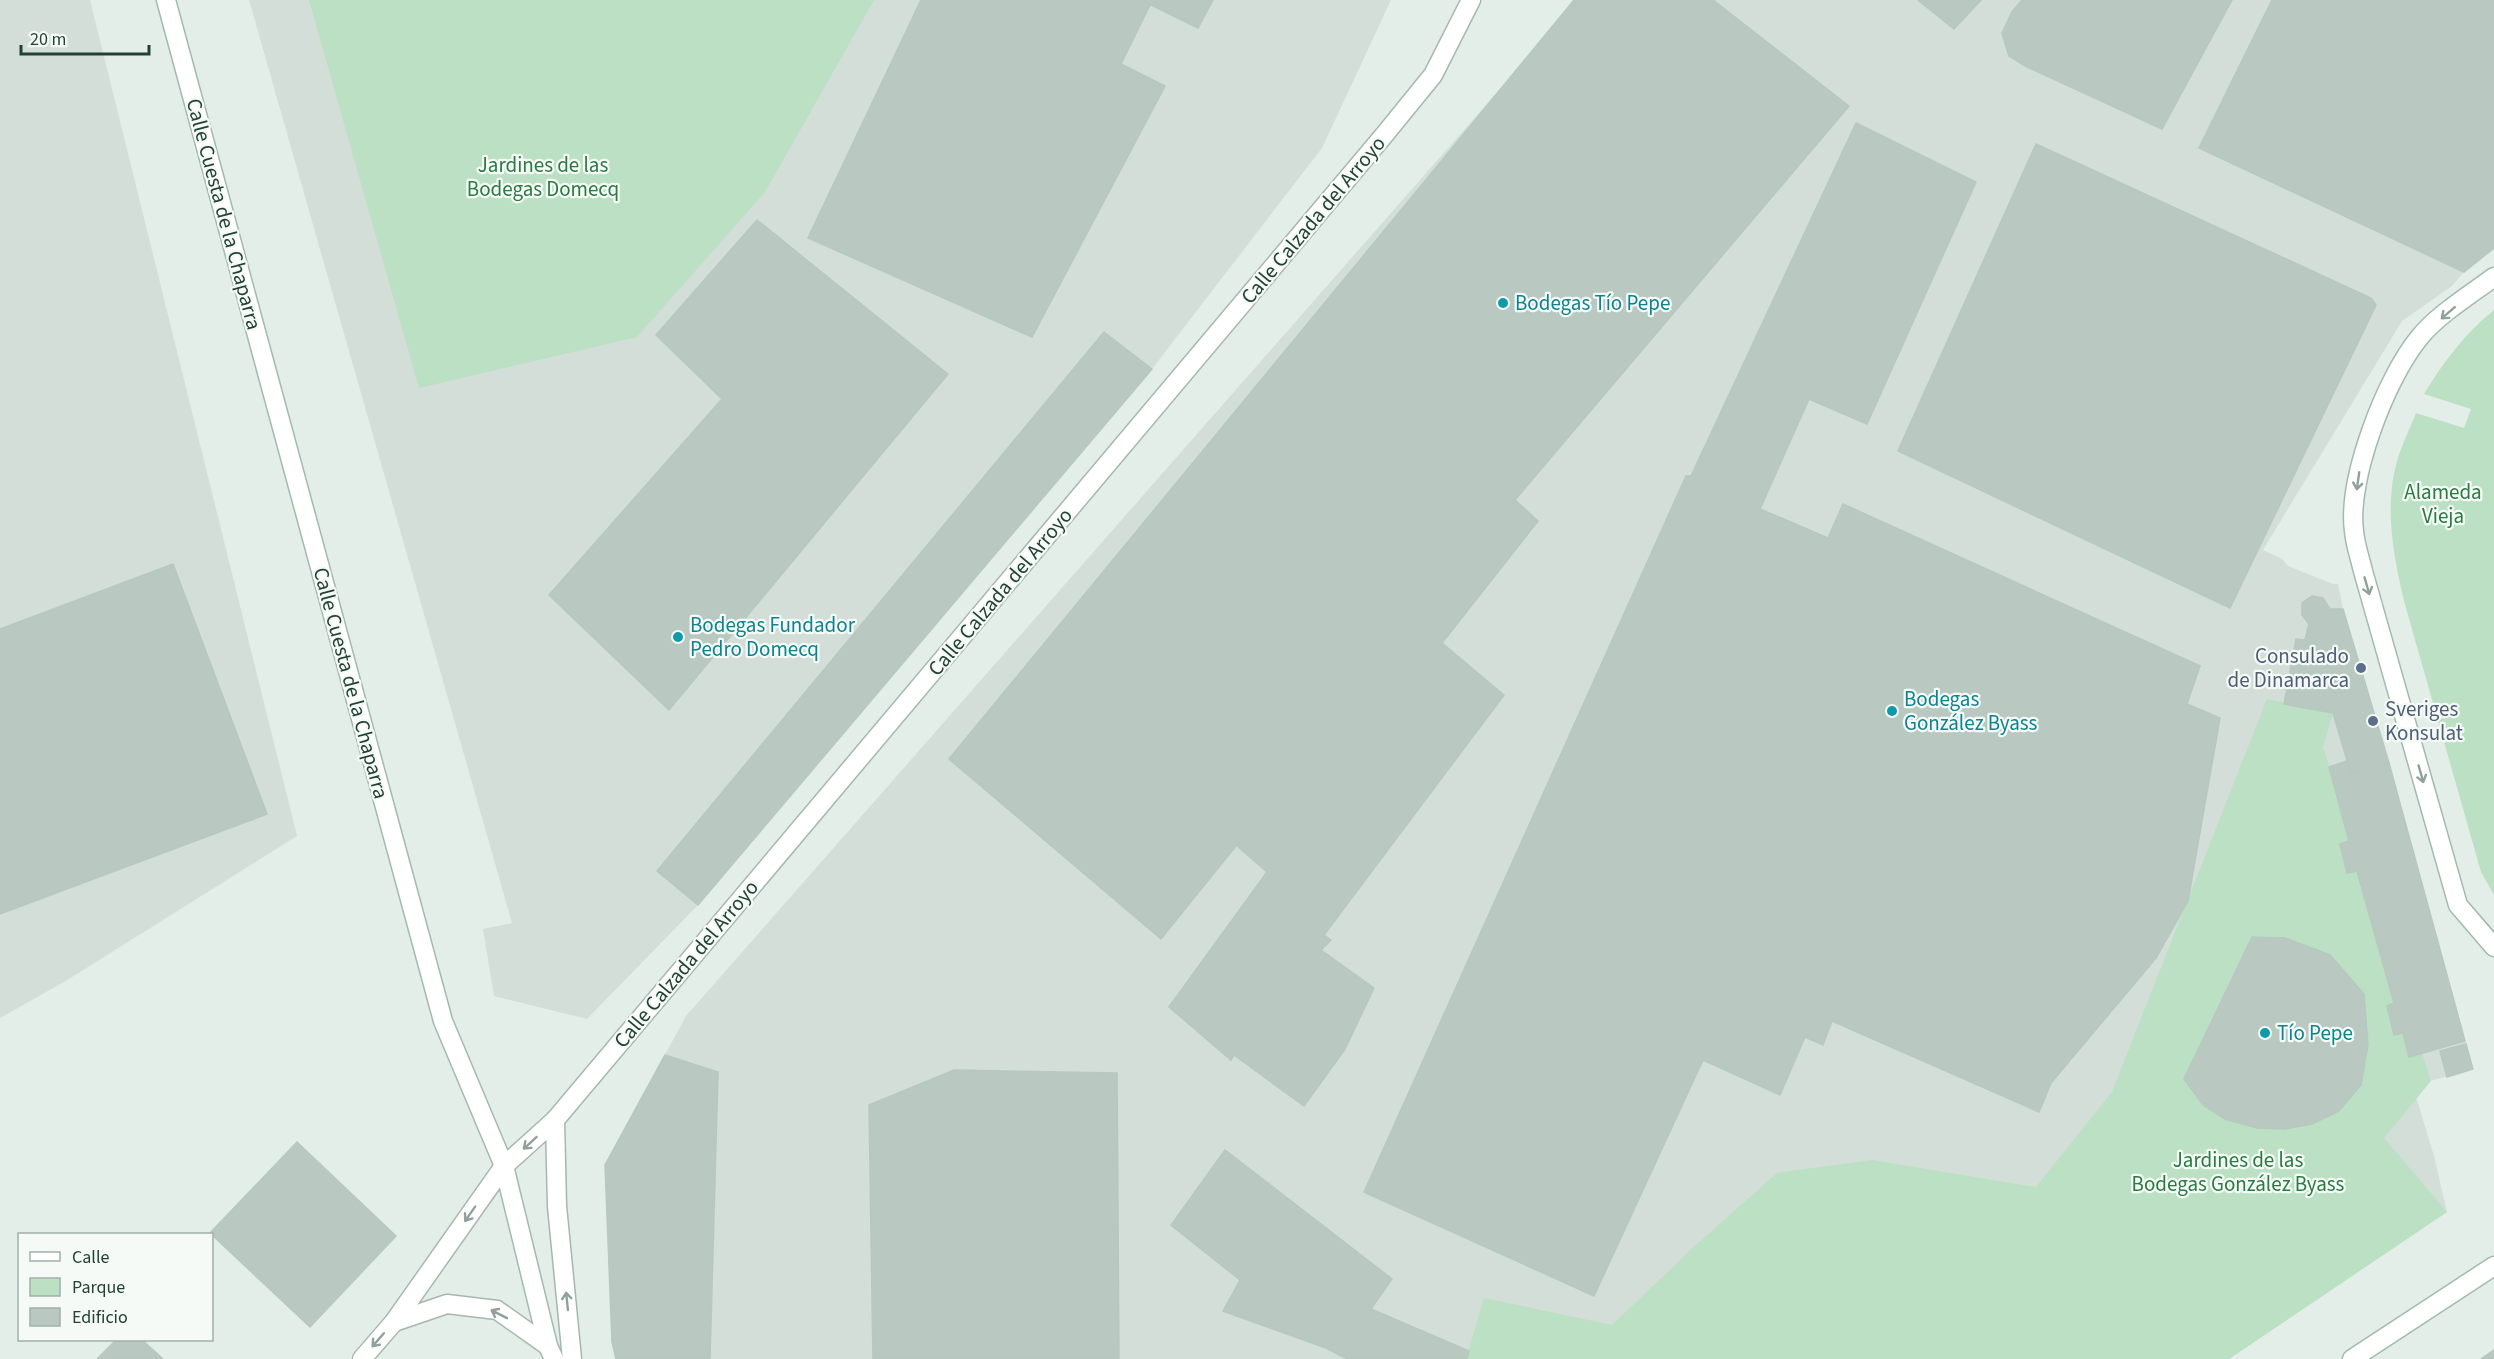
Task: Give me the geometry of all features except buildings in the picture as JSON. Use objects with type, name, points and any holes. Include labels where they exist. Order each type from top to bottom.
[{"type":"street","name":"Calle Cuesta de la Chaparra","points":[[166,0],[443,1021],[504,1166],[551,1353]]},
{"type":"street","name":"Calle Calzada del Arroyo","points":[[362,1359],[394,1322],[504,1166],[555,1120],[1385,134],[1433,75],[1471,0]]},
{"type":"street","points":[[2494,277],[2419,338],[2384,394],[2360,468],[2353,529],[2458,905],[2494,947]]},
{"type":"street","points":[[555,1120],[557,1206],[572,1359]]},
{"type":"street","points":[[2352,1359],[2494,1266]]},
{"type":"street","points":[[394,1322],[447,1304],[497,1310],[551,1353]]},
{"type":"shaded area","points":[[0,0],[90,0],[297,836],[64,982],[0,1018]]},
{"type":"shaded area","name":"Bodegas Fundador Pedro Domecq","points":[[249,0],[1391,0],[1322,148],[1152,369],[698,905],[587,1019],[494,996],[483,929],[512,923]]},
{"type":"shaded area","name":"Bodegas González Byass","points":[[1578,0],[2494,0],[2494,248],[2464,272],[2452,286],[2402,321],[2263,550],[2282,559],[2288,566],[2338,584],[2343,609],[2389,763],[2473,1069],[2416,1085],[2414,1090],[2434,1156],[2447,1212],[2229,1359],[616,1359],[612,1342],[605,1165],[686,1016]]},
{"type":"green space","name":"Jardines de las Bodegas Domecq","points":[[309,0],[874,0],[765,192],[637,337],[419,388]]},
{"type":"green space","name":"Alameda Vieja","points":[[2494,310],[2494,895],[2481,872],[2404,601],[2394,552],[2391,502],[2397,462],[2416,413],[2464,428],[2471,409],[2424,394],[2455,349]]},
{"type":"green space","name":"Jardines de las Bodegas González Byass","points":[[2267,699],[2333,713],[2323,747],[2431,1081],[2384,1138],[2447,1212],[2229,1359],[1466,1359],[1484,1298],[1612,1325],[1697,1244],[1777,1173],[1872,1160],[2036,1187],[2112,1092]]},
{"type":"place","name":"Bodegas Tío Pepe","points":[[1503,303]]},
{"type":"place","name":"Bodegas Fundador Pedro Domecq","points":[[678,637]]},
{"type":"place","name":"Consulado de Dinamarca","points":[[2361,668]]},
{"type":"place","name":"Bodegas González Byass","points":[[1892,711]]},
{"type":"place","name":"Sveriges Konsulat","points":[[2373,721]]},
{"type":"place","name":"Tío Pepe","points":[[2265,1033]]}]
